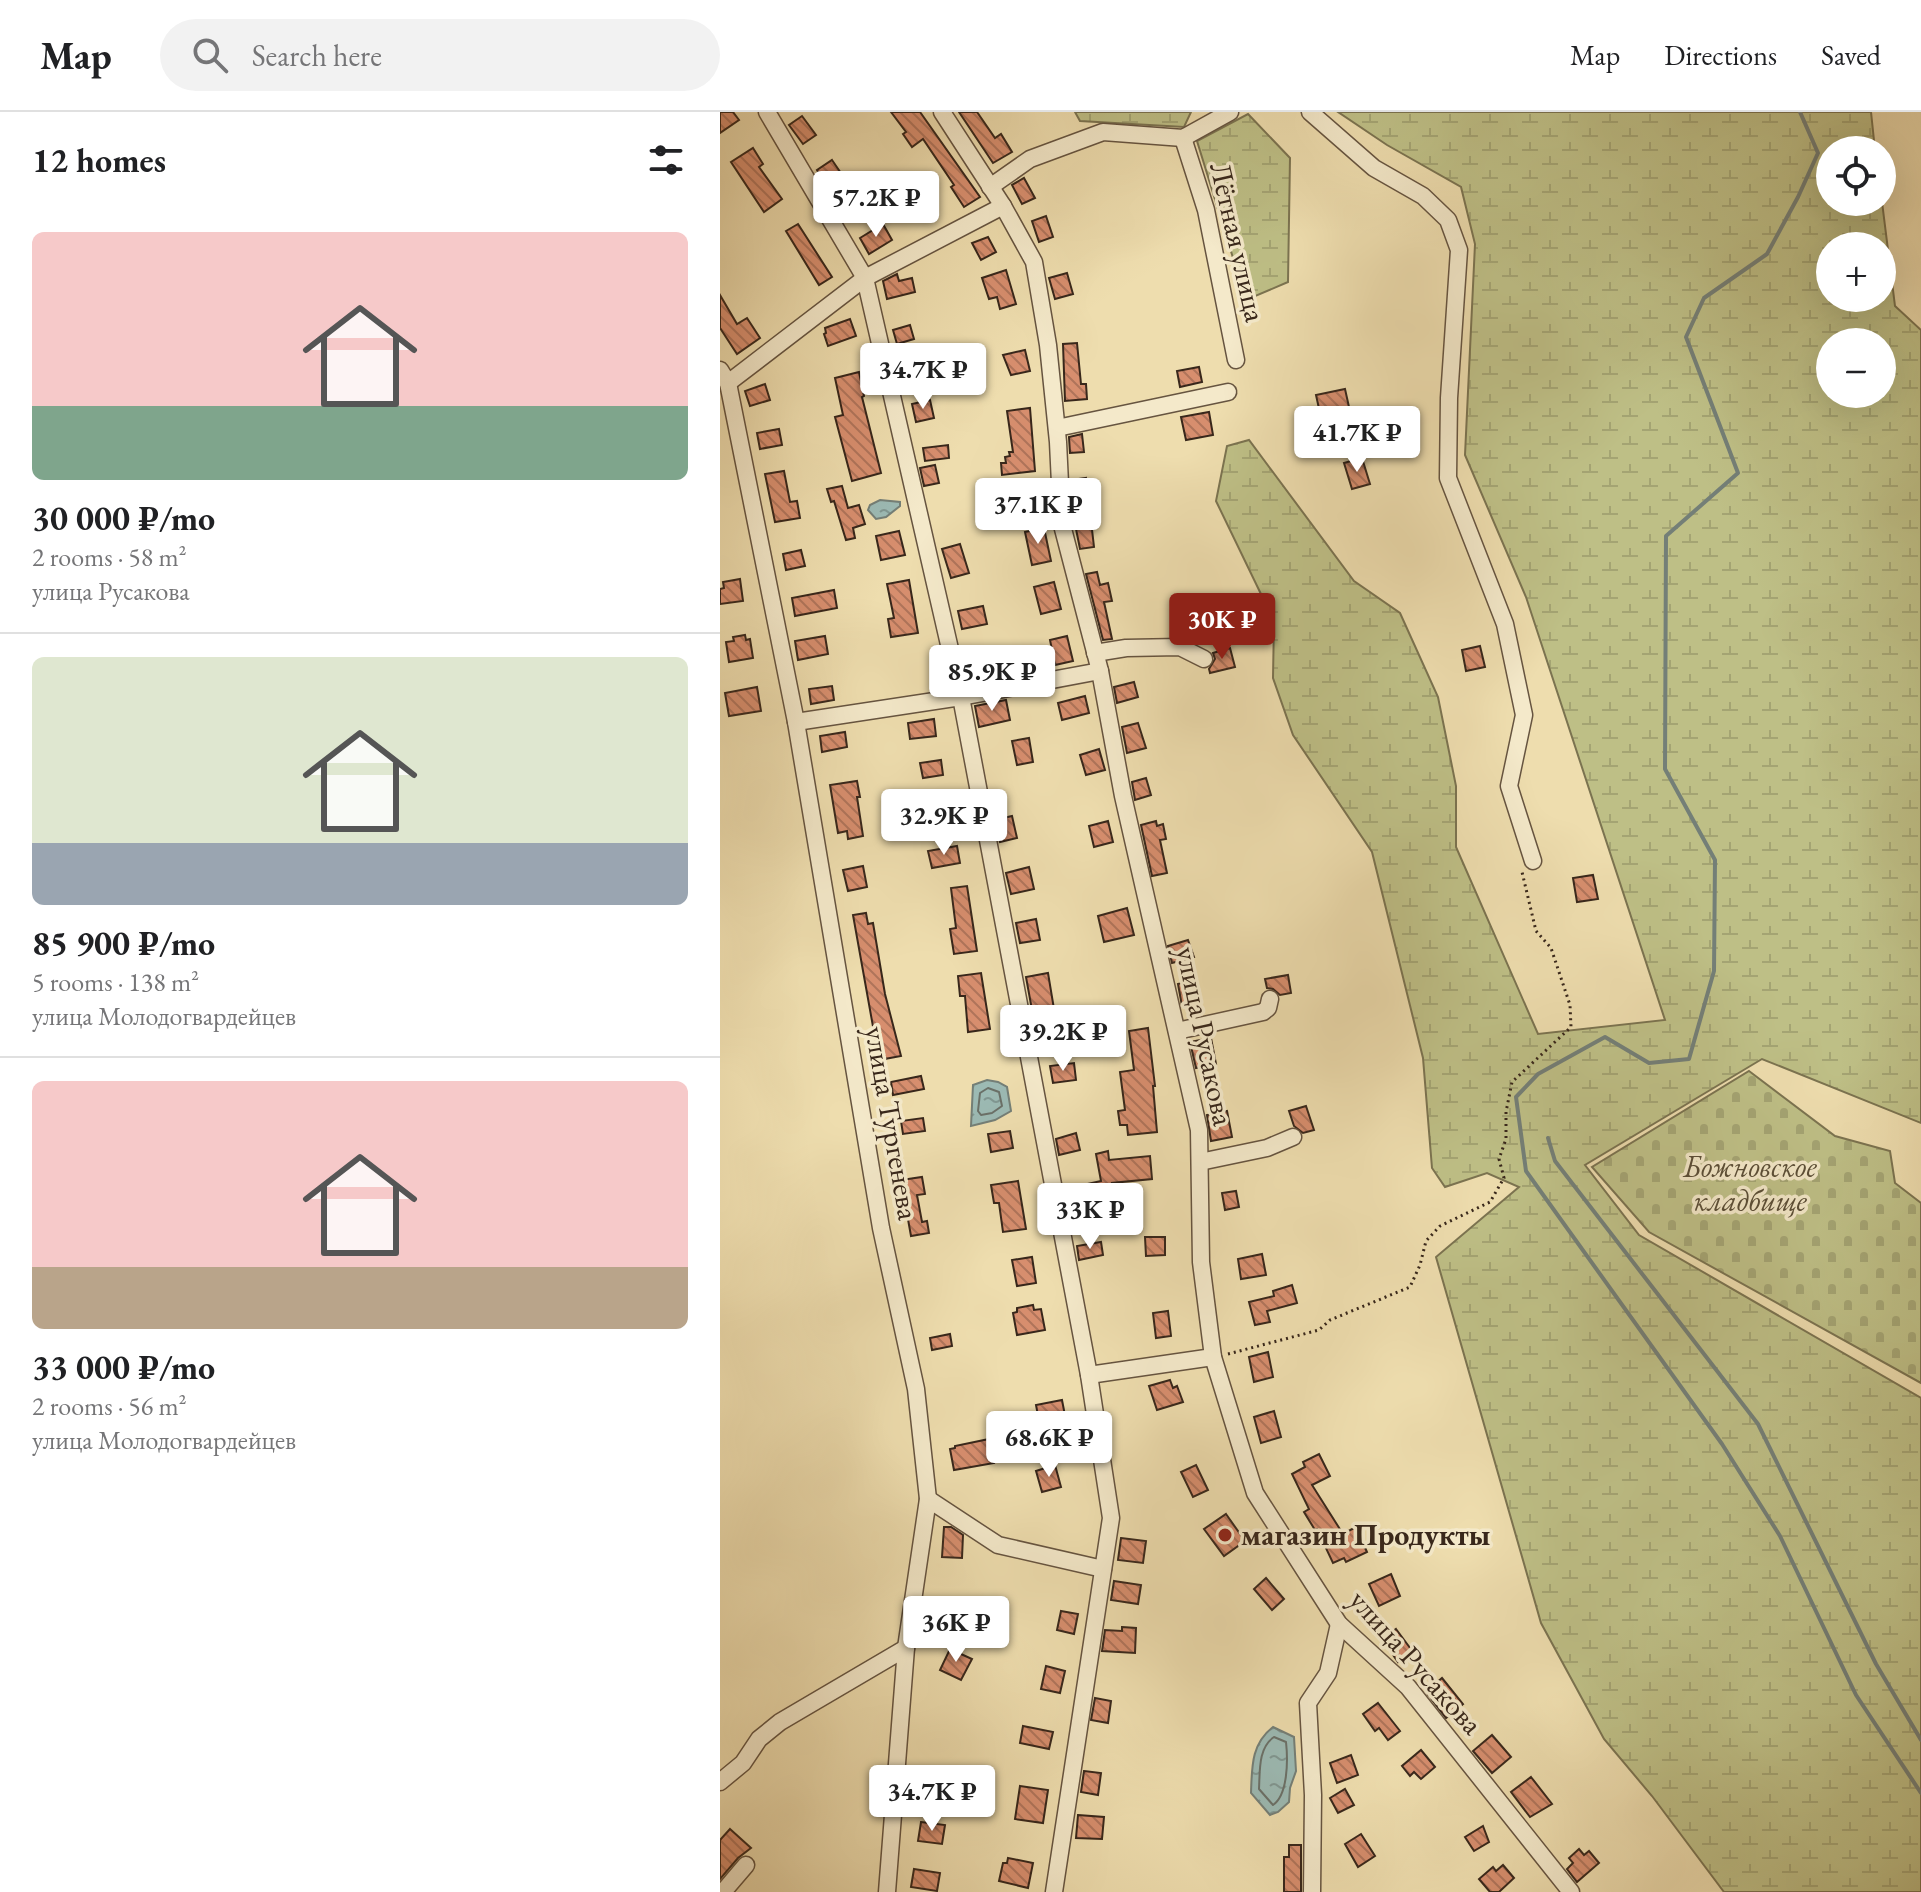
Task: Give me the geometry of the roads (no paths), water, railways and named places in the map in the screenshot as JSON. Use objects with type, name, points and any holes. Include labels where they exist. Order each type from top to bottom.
[{"type":"street","points":[[767,112],[865,278],[961,697],[1089,1375],[1111,1518],[1054,1892]]},
{"type":"street","name":"улица Русакова","points":[[942,112],[1003,206],[1034,262],[1048,345],[1057,428],[1062,525],[1100,671],[1123,796],[1199,1130],[1201,1262],[1213,1357],[1255,1493],[1339,1624],[1408,1687],[1571,1892]]},
{"type":"street","points":[[990,187],[1030,159],[1103,132],[1183,138],[1230,112]]},
{"type":"street","points":[[1310,112],[1374,168],[1423,196],[1448,220],[1459,250],[1449,398],[1448,478],[1505,624],[1524,715],[1509,786],[1533,861]]},
{"type":"street","name":"Лётная улица","points":[[1183,138],[1206,210],[1236,360]]},
{"type":"street","points":[[724,377],[865,278],[1003,206]]},
{"type":"street","name":"улица Тургенева","points":[[724,377],[726,407],[796,722],[881,1228],[916,1389],[928,1499],[906,1648],[887,1892]]},
{"type":"street","points":[[1057,428],[1228,392]]},
{"type":"street","points":[[1095,653],[1126,648],[1180,647],[1204,659]]},
{"type":"street","points":[[796,722],[961,697],[1100,671]]},
{"type":"street","points":[[1177,1031],[1263,1012],[1268,1008],[1270,999]]},
{"type":"street","points":[[1200,1162],[1267,1148],[1293,1137]]},
{"type":"street","points":[[1089,1375],[1213,1357]]},
{"type":"street","points":[[928,1499],[998,1545],[1103,1569]]},
{"type":"street","points":[[1312,1892],[1313,1795],[1308,1703],[1328,1673],[1339,1624]]},
{"type":"street","points":[[720,1782],[743,1763],[759,1739],[780,1722],[906,1648]]},
{"type":"street","points":[[723,1892],[746,1865]]},
{"type":"water","points":[[880,500],[900,502],[900,506],[886,517],[876,519],[868,510],[870,505]]},
{"type":"water","points":[[987,1080],[1007,1087],[1011,1111],[995,1120],[971,1126],[973,1085]]},
{"type":"water","points":[[1273,1727],[1294,1737],[1296,1771],[1289,1802],[1270,1815],[1251,1793],[1257,1748]]},
{"type":"waterway","points":[[1800,112],[1818,153],[1798,197],[1767,254],[1704,298],[1686,337],[1738,473],[1666,536],[1665,769],[1715,860],[1714,971],[1689,1059],[1649,1063],[1605,1037],[1538,1074],[1516,1097],[1526,1171],[1722,1444],[1780,1536],[1856,1695],[1921,1793]]},
{"type":"waterway","points":[[1548,1138],[1555,1161],[1758,1424],[1876,1664],[1921,1740]]},
{"type":"place","name":"магазин Продукты","points":[[1225,1535]]},
{"type":"park label","name":"Божновское кладбище","points":[[1750,1184]]}]
